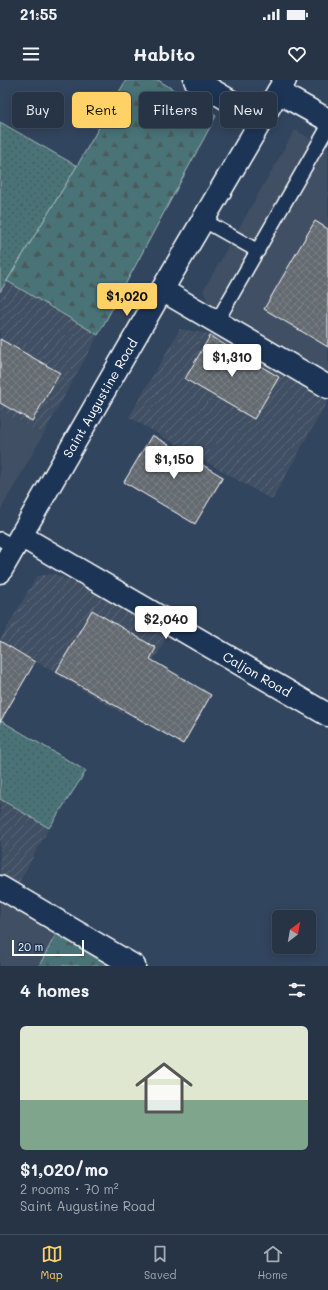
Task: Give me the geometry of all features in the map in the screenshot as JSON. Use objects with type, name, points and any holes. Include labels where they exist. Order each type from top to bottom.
[{"type":"street","points":[[195,80],[220,95]]},
{"type":"street","points":[[282,86],[328,120]]},
{"type":"street","name":"Saint Augustine Road","points":[[0,572],[11,541],[257,128]]},
{"type":"street","points":[[162,290],[216,323],[328,387]]},
{"type":"street","name":"Caljon Road","points":[[11,541],[328,715]]},
{"type":"street","points":[[0,887],[134,966]]},
{"type":"lane","points":[[216,323],[328,127]]},
{"type":"lane","points":[[203,220],[258,251]]},
{"type":"shaded area","points":[[295,130],[328,149],[328,373],[208,301],[203,291]]},
{"type":"shaded area","points":[[7,281],[98,335],[43,435],[0,410],[0,292]]},
{"type":"shaded area","points":[[180,329],[215,335],[328,400],[272,500],[129,417]]},
{"type":"shaded area","points":[[0,410],[43,435],[0,511]]},
{"type":"shaded area","points":[[54,574],[91,589],[169,633],[123,714],[0,640],[37,576]]},
{"type":"shaded area","points":[[0,799],[49,828],[16,888],[0,878]]},
{"type":"shaded area","points":[[0,898],[57,932],[39,966],[0,966]]},
{"type":"green space","points":[[126,80],[158,80],[177,92],[139,92],[139,128],[210,128],[98,335],[7,281],[99,128],[131,128],[131,92],[119,92]]},
{"type":"green space","points":[[212,114],[216,116],[212,123]]},
{"type":"green space","points":[[0,122],[77,166],[0,292]]},
{"type":"green space","points":[[0,720],[86,771],[49,828],[0,799]]},
{"type":"green space","points":[[57,932],[111,966],[39,966]]},
{"type":"building","points":[[315,221],[328,229],[328,347],[264,309]]},
{"type":"building","points":[[210,336],[279,377],[254,419],[185,379]]},
{"type":"building","points":[[0,339],[60,373],[32,421],[0,403]]},
{"type":"building","points":[[152,435],[223,477],[195,524],[124,482]]},
{"type":"building","points":[[92,610],[156,648],[150,659],[211,695],[183,744],[56,672]]},
{"type":"building","points":[[0,641],[35,662],[0,722]]}]
